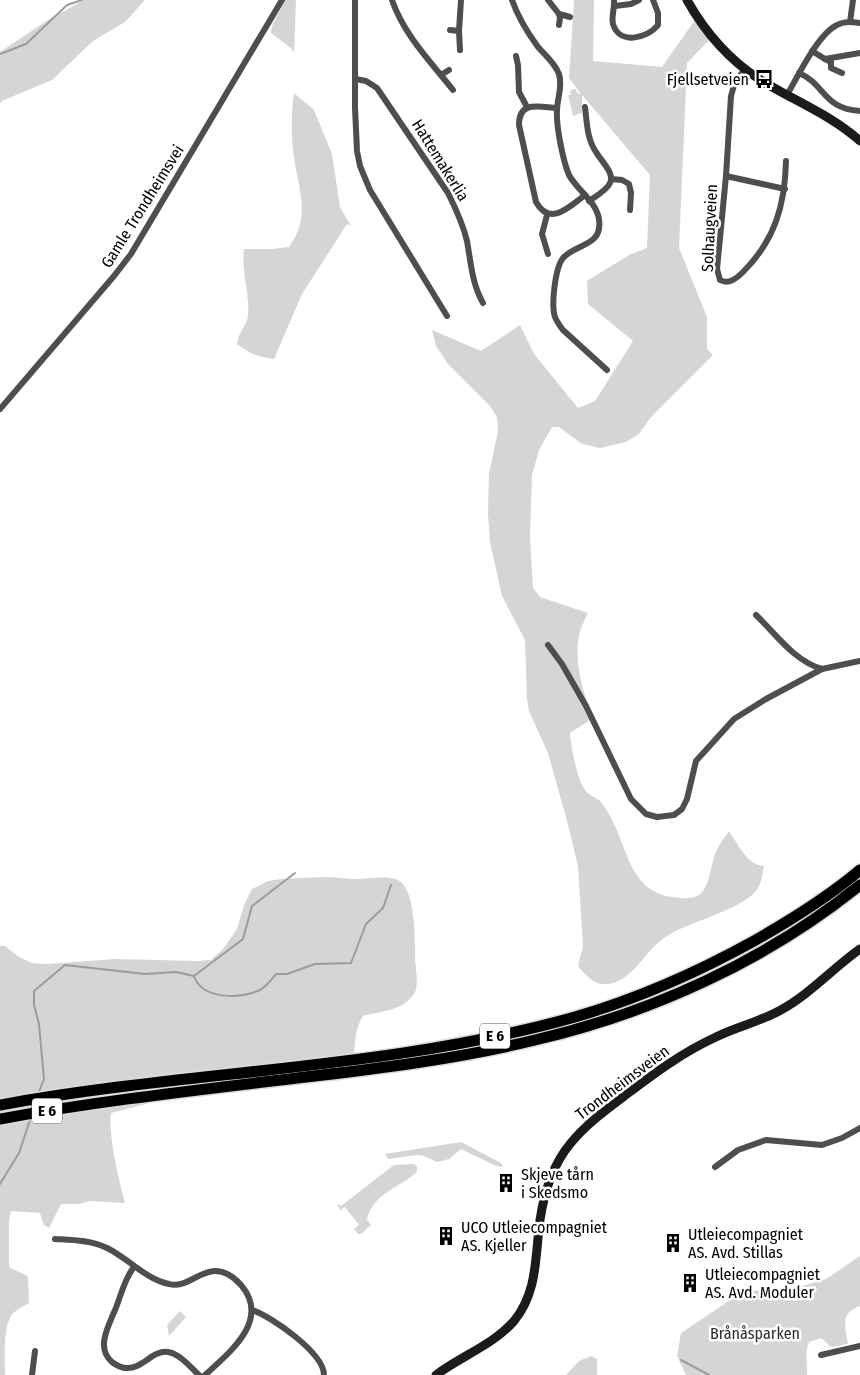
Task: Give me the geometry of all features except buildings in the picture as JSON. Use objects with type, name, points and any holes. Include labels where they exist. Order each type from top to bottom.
[{"type":"highway","name":"E 6","points":[[0,1105],[94,1090],[368,1057],[491,1037],[576,1016],[664,985],[719,960],[808,908],[860,870]]},
{"type":"highway","name":"E 6","points":[[0,1119],[94,1103],[361,1071],[447,1058],[536,1040],[577,1029],[678,994],[726,971],[815,918],[860,885]]},
{"type":"main road","points":[[687,0],[716,42],[745,69],[823,114],[860,141]]},
{"type":"main road","name":"Trondheimsveien","points":[[436,1375],[502,1332],[522,1309],[529,1295],[535,1274],[540,1220],[549,1181],[563,1153],[584,1128],[635,1088],[682,1055],[715,1037],[761,1020],[788,1006],[860,949]]},
{"type":"street","name":"Gamle Trondheimsvei","points":[[0,409],[114,276],[130,254],[282,0]]},
{"type":"street","points":[[355,0],[357,151],[364,179],[447,316]]},
{"type":"street","points":[[392,0],[411,37],[453,90]]},
{"type":"street","points":[[460,50],[461,0]]},
{"type":"street","points":[[512,0],[527,31],[556,68],[561,88],[557,108],[558,130],[566,166],[574,183],[587,198],[599,217],[597,235],[566,255],[562,260],[558,268],[553,309],[558,324],[607,370]]},
{"type":"street","points":[[548,0],[559,14],[559,25]]},
{"type":"street","points":[[639,0],[631,4],[614,3],[612,18],[617,31],[629,38],[641,38],[653,31],[658,25],[658,13],[652,0]]},
{"type":"street","points":[[850,22],[853,0]]},
{"type":"street","points":[[559,14],[570,17]]},
{"type":"street","points":[[788,95],[812,52],[832,28],[841,23],[860,23]]},
{"type":"street","points":[[450,30],[459,31]]},
{"type":"street","points":[[812,52],[831,62],[831,68],[842,73]]},
{"type":"street","points":[[825,59],[860,53]]},
{"type":"street","points":[[516,56],[519,92],[527,107]]},
{"type":"street","name":"Solhaugveien","points":[[745,69],[735,82],[731,96],[718,269],[720,280],[724,282],[734,279],[755,259],[767,242],[777,219],[785,189],[786,161]]},
{"type":"street","points":[[441,75],[449,70]]},
{"type":"street","points":[[799,73],[811,80],[832,102],[844,108],[860,111]]},
{"type":"street","name":"Hattemakerlia","points":[[356,80],[366,81],[377,88],[448,193],[464,230],[473,276],[482,303]]},
{"type":"street","points":[[557,108],[527,107],[519,116],[518,125],[536,202],[539,208],[547,215],[557,214],[605,190],[610,184],[611,179],[607,168],[591,142],[585,107]]},
{"type":"street","name":"Solhaugveien","points":[[726,176],[785,189]]},
{"type":"street","points":[[611,179],[622,180],[629,184],[631,194],[630,210]]},
{"type":"street","points":[[547,215],[542,234],[548,254]]},
{"type":"street","points":[[756,615],[800,659],[809,665],[822,669]]},
{"type":"street","points":[[548,645],[562,664],[586,706],[631,799],[646,814],[657,817],[668,816],[682,809],[687,799],[696,761],[734,719],[766,699],[822,669],[860,661]]},
{"type":"street","points":[[716,1167],[738,1150],[766,1140],[822,1144],[842,1138],[860,1128]]},
{"type":"street","points":[[55,1239],[87,1241],[97,1244],[114,1252],[134,1267],[164,1283],[180,1284],[211,1271],[225,1273],[235,1279],[247,1292],[252,1310],[252,1319],[244,1335],[205,1375]]},
{"type":"street","points":[[134,1267],[125,1282],[106,1334],[104,1343],[106,1354],[115,1364],[127,1368],[143,1364],[158,1353],[170,1353],[178,1357],[198,1375]]},
{"type":"street","points":[[252,1310],[266,1315],[301,1343],[320,1361],[324,1375]]},
{"type":"street","points":[[821,1354],[860,1346]]},
{"type":"street","points":[[32,1375],[35,1351]]},
{"type":"green space","points":[[84,0],[145,0],[125,22],[93,41],[52,80],[2,101],[0,104],[0,52],[48,20]]},
{"type":"green space","points":[[285,0],[296,0],[294,53],[292,49],[271,33],[274,21]]},
{"type":"green space","points":[[574,0],[594,0],[593,61],[662,67],[695,20],[711,38],[687,63],[679,248],[707,317],[707,349],[713,355],[651,417],[639,434],[626,442],[600,448],[582,444],[559,427],[552,427],[539,450],[532,475],[530,536],[533,588],[540,597],[588,613],[581,627],[578,657],[583,688],[593,718],[570,733],[573,754],[577,772],[583,786],[605,808],[639,878],[648,887],[673,897],[693,898],[699,895],[705,888],[716,851],[729,831],[748,858],[758,865],[764,866],[759,886],[748,898],[726,910],[688,925],[667,936],[653,947],[628,974],[613,983],[607,984],[597,983],[578,966],[583,946],[578,866],[548,753],[529,711],[525,640],[502,596],[490,542],[488,514],[489,474],[498,431],[497,417],[490,406],[448,364],[436,346],[432,330],[481,351],[520,325],[534,354],[578,408],[595,401],[633,341],[588,304],[587,281],[629,255],[647,248],[650,175],[582,95],[582,113],[573,116],[568,95],[571,95],[570,90],[576,89],[577,93],[581,94],[569,78]]},
{"type":"green space","points":[[294,93],[314,110],[332,154],[340,207],[351,226],[347,224],[302,294],[274,359],[254,354],[237,344],[248,316],[243,258],[244,249],[289,247],[300,225],[302,203],[292,134]]},
{"type":"green space","points":[[325,877],[356,879],[388,878],[398,880],[404,885],[413,917],[417,977],[416,991],[409,1000],[398,1007],[363,1016],[357,1030],[351,1077],[154,1102],[111,1113],[111,1134],[125,1203],[89,1201],[80,1204],[61,1204],[49,1228],[44,1225],[40,1213],[11,1211],[9,1220],[9,1265],[10,1268],[28,1276],[29,1303],[15,1311],[10,1318],[5,1338],[5,1375],[0,1375],[0,946],[5,946],[19,957],[32,963],[47,964],[115,959],[211,960],[223,949],[237,929],[244,905],[252,889],[268,881]]},
{"type":"green space","points":[[461,1142],[501,1163],[503,1167],[496,1166],[461,1149],[449,1159],[437,1162],[417,1155],[388,1159],[385,1154]]},
{"type":"green space","points":[[414,1164],[417,1167],[417,1172],[387,1192],[374,1204],[367,1220],[371,1225],[361,1234],[358,1234],[354,1229],[359,1225],[345,1207],[340,1210],[337,1204],[341,1206],[394,1165]]},
{"type":"green space","name":"Brånåsparken","points":[[860,1256],[860,1306],[849,1312],[845,1321],[848,1344],[831,1347],[821,1338],[809,1342],[806,1354],[807,1375],[686,1375],[677,1356],[681,1333],[742,1292],[762,1290],[772,1292],[792,1289],[826,1279]]},
{"type":"green space","points":[[180,1311],[186,1317],[169,1336],[167,1325]]},
{"type":"green space","points":[[591,1356],[597,1359],[597,1375],[566,1375],[579,1361]]},
{"type":"waterway","points":[[0,54],[26,44],[67,5],[82,0]]},
{"type":"waterway","points":[[194,976],[243,939],[252,906],[295,873]]},
{"type":"waterway","points":[[194,976],[198,984],[205,990],[232,996],[260,990],[276,974],[287,974],[315,964],[351,963],[366,924],[383,908],[391,885]]},
{"type":"waterway","points":[[38,1094],[44,1079],[39,1024],[34,1005],[34,991],[65,965],[145,974],[176,972],[194,976]]},
{"type":"waterway","points":[[0,1184],[19,1153],[31,1117]]},
{"type":"waterway","points":[[681,1360],[709,1375]]},
{"type":"place","name":"Fjellsetveien","points":[[764,79]]},
{"type":"place","name":"Skjeve tårn i Skedsmo","points":[[506,1183]]},
{"type":"place","name":"UCO Utleiecompagniet AS. Kjeller","points":[[446,1236]]},
{"type":"place","name":"Utleiecompagniet AS. Avd. Stillas","points":[[673,1243]]},
{"type":"place","name":"Utleiecompagniet AS. Avd. Moduler","points":[[690,1283]]}]
